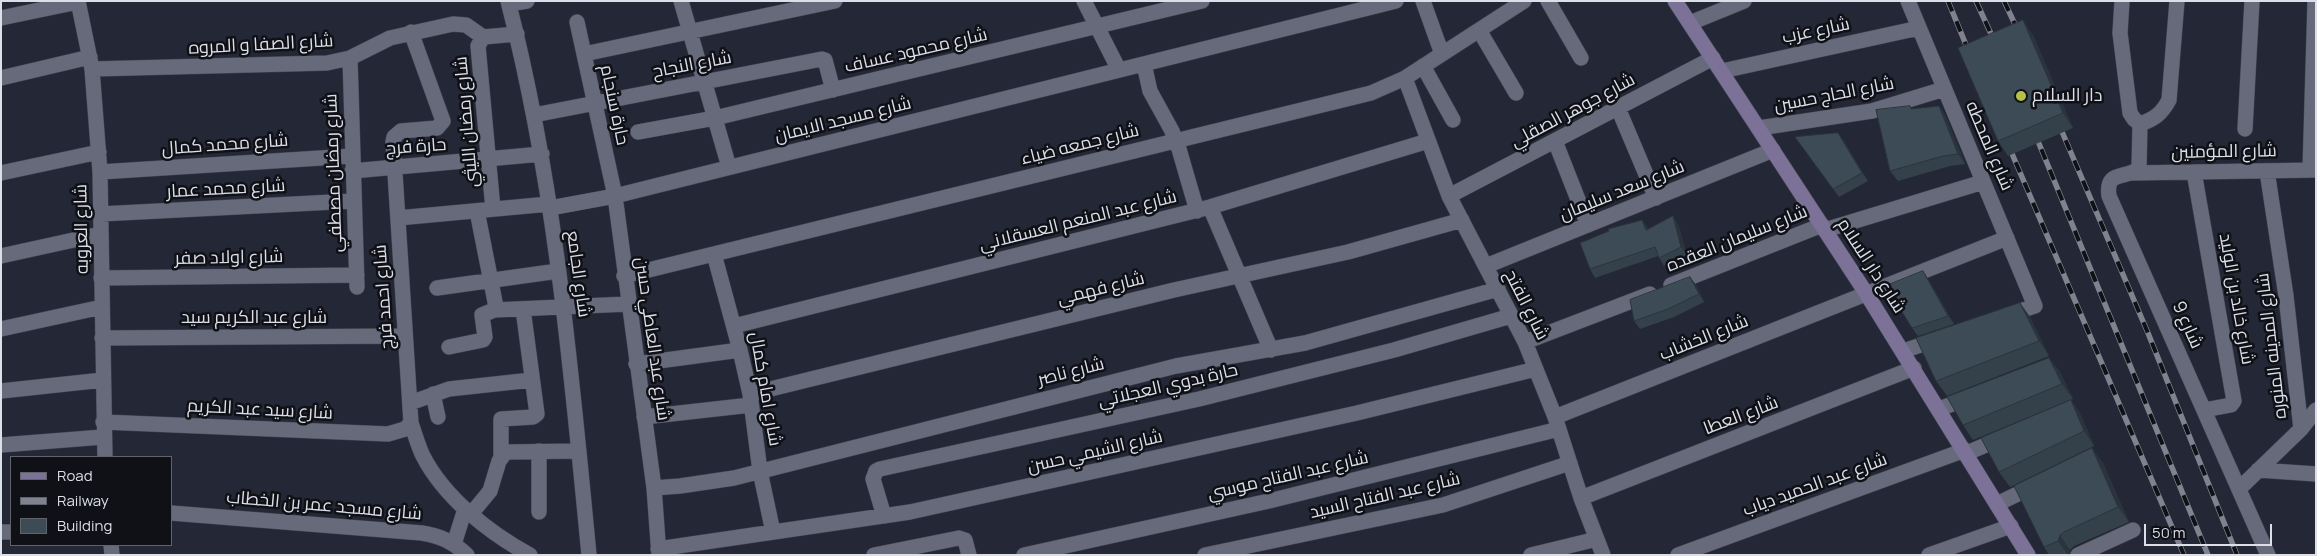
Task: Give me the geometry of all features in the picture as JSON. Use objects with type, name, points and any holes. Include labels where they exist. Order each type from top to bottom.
[{"type":"main road","name":"شارع دار السلام","points":[[1675,1],[1824,227],[1914,368],[2028,555]]},
{"type":"street","points":[[1,18],[78,1]]},
{"type":"street","name":"شارع العروبه","points":[[78,1],[91,63],[99,152],[105,456]]},
{"type":"street","points":[[509,3],[527,1]]},
{"type":"street","points":[[681,1],[729,167]]},
{"type":"street","points":[[584,54],[836,1]]},
{"type":"street","points":[[1084,1],[1119,70]]},
{"type":"street","name":"شارع محمود عساف","points":[[638,132],[715,118],[1202,1]]},
{"type":"street","name":"شارع مسجد الايمان","points":[[398,218],[549,206],[615,196],[1396,1]]},
{"type":"street","points":[[1422,1],[1442,54]]},
{"type":"street","name":"شارع جمعه ضياء","points":[[624,276],[1371,93],[1405,78],[1524,1]]},
{"type":"street","points":[[1548,1],[1581,58]]},
{"type":"street","points":[[1690,23],[1744,1]]},
{"type":"street","name":"شارع المحطه","points":[[1908,1],[2035,306],[1988,322]]},
{"type":"street","points":[[2122,1],[2120,34],[2130,112],[2134,120],[2140,124]]},
{"type":"street","points":[[2140,124],[2153,120],[2163,112],[2169,100],[2176,1]]},
{"type":"street","points":[[2245,129],[2252,1]]},
{"type":"street","points":[[2313,170],[2315,1]]},
{"type":"street","name":"شارع الجامع","points":[[509,3],[542,154],[564,307],[589,555]]},
{"type":"street","name":"حارة سنجام","points":[[577,22],[615,196]]},
{"type":"street","name":"شارع الصفا و المروه","points":[[1,78],[91,63],[327,63],[350,58],[390,38],[411,32],[460,24],[483,37]]},
{"type":"street","name":"شارع عزب","points":[[1717,64],[1919,28]]},
{"type":"street","points":[[1479,30],[1516,93]]},
{"type":"street","name":"شارع احمد فرج","points":[[411,32],[443,121],[437,128],[397,133],[392,142],[412,423],[428,462],[441,484],[468,512],[530,555]]},
{"type":"street","name":"شارع رمضان الليثي","points":[[493,209],[478,46],[483,37],[517,34]]},
{"type":"street","name":"شارع رمضان مصطفي","points":[[350,58],[357,281]]},
{"type":"street","name":"شارع النجاح","points":[[534,115],[824,59],[833,90]]},
{"type":"street","points":[[1144,64],[1150,91],[1176,140],[1203,209],[1239,275],[1271,350]]},
{"type":"street","name":"شارع جوهر الصقلي","points":[[1449,196],[1618,108],[1717,64]]},
{"type":"street","points":[[1423,66],[1453,120]]},
{"type":"street","name":"شارع الفتح","points":[[1405,78],[1449,196],[1525,342],[1557,423],[1581,498],[1603,555]]},
{"type":"street","name":"شارع الحاج حسين","points":[[1759,128],[1872,111],[1944,90]]},
{"type":"street","points":[[1618,108],[1656,198]]},
{"type":"street","points":[[2133,173],[2140,164],[2140,124]]},
{"type":"street","name":"شارع عبد المنعم العسقلاني","points":[[734,326],[1203,209],[1428,141]]},
{"type":"street","points":[[1555,141],[1588,225]]},
{"type":"street","name":"شارع سعد سليمان","points":[[1486,266],[1773,150]]},
{"type":"street","points":[[1,173],[99,152]]},
{"type":"street","name":"حارة فرج","points":[[352,163],[394,168],[542,154]]},
{"type":"street","name":"شارع محمد كمال","points":[[100,172],[352,163]]},
{"type":"street","name":"شارع المؤمنين","points":[[2133,173],[2313,170]]},
{"type":"street","name":"شارع المدينه المنوره","points":[[2267,171],[2286,296],[2301,429]]},
{"type":"street","name":"شارع خالد بن الوليد","points":[[2194,172],[2234,401],[2231,405],[2204,410]]},
{"type":"street","name":"شارع 9","points":[[2133,173],[2115,177],[2110,182],[2109,196],[2240,488],[2268,555]]},
{"type":"street","name":"شارع سليمان العقده","points":[[1525,342],[1824,227],[1983,182]]},
{"type":"street","name":"شارع عبد العاطي حسن","points":[[615,196],[624,276],[654,488],[658,552]]},
{"type":"street","name":"شارع محمد عمار","points":[[100,214],[353,201]]},
{"type":"street","points":[[477,211],[492,280],[496,304],[494,310]]},
{"type":"street","name":"شارع فهمي","points":[[644,417],[750,399],[1239,275],[1348,252],[1462,220]]},
{"type":"street","points":[[1,256],[101,234]]},
{"type":"street","name":"شارع الخشاب","points":[[1557,423],[1866,293],[2007,238]]},
{"type":"street","name":"شارع امام كمال","points":[[714,254],[740,350],[750,399],[760,471],[773,532]]},
{"type":"street","points":[[436,288],[558,271]]},
{"type":"street","name":"شارع اولاد صفر","points":[[102,278],[357,281]]},
{"type":"street","name":"شارع ناصر","points":[[654,488],[707,483],[760,471],[1166,368],[1271,350],[1305,342],[1498,289]]},
{"type":"street","points":[[449,347],[483,340],[485,337],[482,315],[494,310],[628,304]]},
{"type":"street","points":[[1,329],[102,307]]},
{"type":"street","points":[[454,544],[468,512],[490,491],[501,456],[501,420],[537,414],[523,309]]},
{"type":"street","name":"حارة بدوي العجلاتي","points":[[884,516],[874,479],[874,475],[880,469],[1199,400],[1394,350],[1511,316]]},
{"type":"street","points":[[1903,351],[1950,335]]},
{"type":"street","name":"شارع عبد الكريم سيد","points":[[102,338],[406,336]]},
{"type":"street","points":[[636,364],[740,350]]},
{"type":"street","name":"شارع العطا","points":[[1581,498],[1914,368]]},
{"type":"street","name":"شارع الشيمي حسن","points":[[658,552],[773,532],[910,512],[1357,413],[1536,369]]},
{"type":"street","points":[[1,391],[103,380]]},
{"type":"street","points":[[410,403],[449,389],[532,380]]},
{"type":"street","points":[[1940,410],[1985,392]]},
{"type":"street","points":[[433,394],[438,417]]},
{"type":"street","points":[[2240,488],[2301,429],[2316,410]]},
{"type":"street","name":"شارع سيد عبد الكريم","points":[[1,445],[103,429],[388,434],[397,433],[412,423]]},
{"type":"street","name":"شارع عبد الفتاح موسي","points":[[1024,555],[1269,501],[1557,423]]},
{"type":"street","name":"شارع عبد الحميد دياب","points":[[1678,555],[2013,434]]},
{"type":"street","points":[[501,456],[511,452],[579,450]]},
{"type":"street","points":[[539,451],[540,512]]},
{"type":"street","name":"شارع عبد الفتاح السيد","points":[[1205,555],[1444,505],[1570,463]]},
{"type":"street","points":[[2258,470],[2316,474]]},
{"type":"street","points":[[1998,504],[2049,479]]},
{"type":"street","name":"شارع مسجد عمر بن الخطاب","points":[[172,513],[422,533],[439,536],[454,544],[467,555]]},
{"type":"street","points":[[1929,555],[2011,526]]},
{"type":"street","points":[[2078,555],[2133,530]]},
{"type":"street","points":[[874,555],[958,538],[965,540],[969,555]]},
{"type":"street","points":[[1531,555],[1597,538]]},
{"type":"building","name":"دار السلام","points":[[2023,20],[2063,113],[1998,141],[1958,48]]},
{"type":"building","points":[[1910,106],[1911,109],[1939,106],[1958,154],[1943,156],[1890,171],[1876,110]]},
{"type":"building","points":[[1838,133],[1862,173],[1833,189],[1795,137]]},
{"type":"building","points":[[1673,216],[1681,247],[1659,258],[1655,247],[1590,269],[1580,243],[1609,231],[1608,229],[1642,220],[1646,230]]},
{"type":"building","points":[[1923,271],[1948,316],[1912,328],[1886,286]]},
{"type":"building","points":[[1690,277],[1699,294],[1668,309],[1634,321],[1630,300]]},
{"type":"building","points":[[2020,303],[2039,341],[1936,381],[1916,338]]},
{"type":"building","points":[[2049,358],[2062,384],[1963,425],[1947,397]]},
{"type":"building","points":[[2071,400],[2084,431],[1999,472],[1981,438]]},
{"type":"building","points":[[2092,448],[2118,507],[2064,532],[2060,535],[2058,541],[2044,547],[2014,486]]},
{"type":"railway","points":[[1948,1],[1971,57]]},
{"type":"railway","points":[[1976,1],[1997,47]]},
{"type":"railway","points":[[2004,1],[2020,35]]},
{"type":"railway","points":[[2057,120],[2148,333],[2237,555]]},
{"type":"railway","points":[[2033,129],[2208,555]]},
{"type":"railway","points":[[2007,142],[2184,555]]},
{"type":"place","name":"دار السلام","points":[[2021,96]]}]
